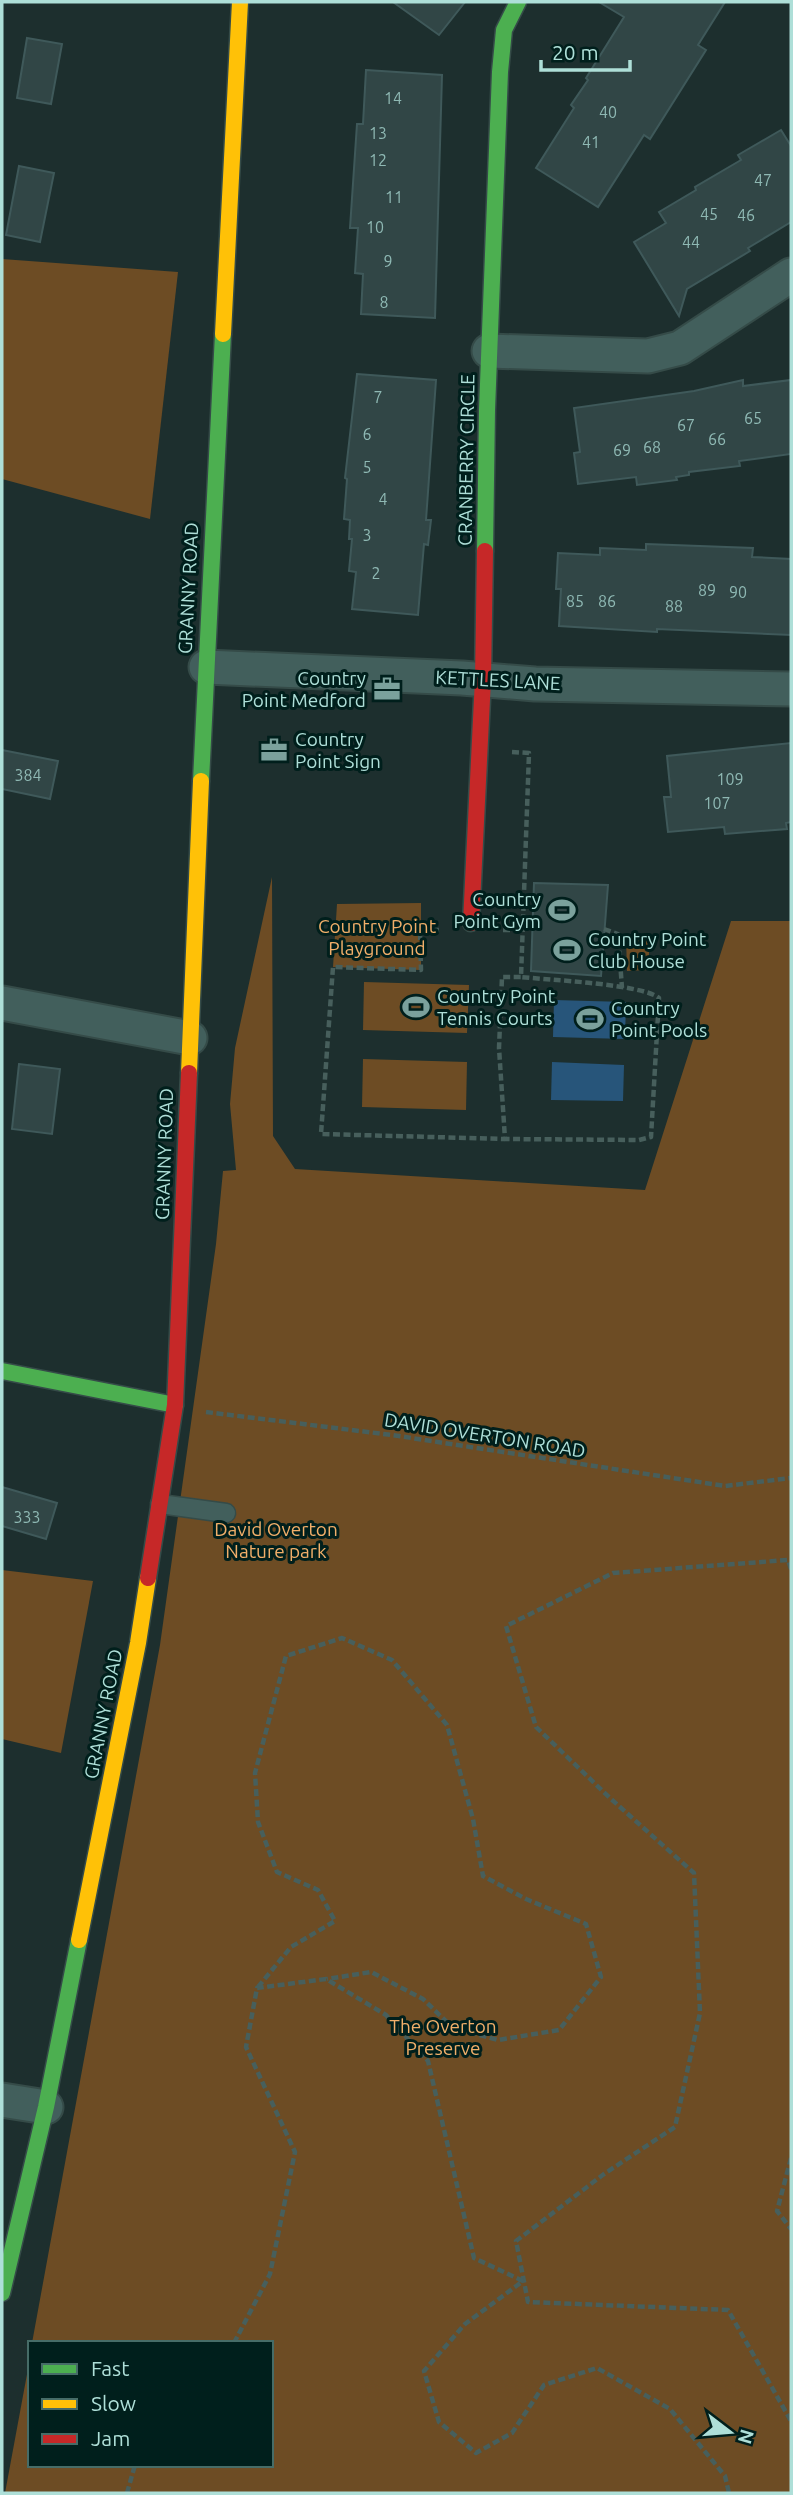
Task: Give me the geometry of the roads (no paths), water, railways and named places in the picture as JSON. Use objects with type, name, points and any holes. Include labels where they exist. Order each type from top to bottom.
[{"type":"street","name":"GRANNY ROAD","points":[[2,2293],[46,2107],[138,1643],[175,1405],[205,667],[240,2]]},
{"type":"street","name":"CRANBERRY CIRCLE","points":[[471,923],[483,679],[489,351],[500,72],[504,30],[519,2]]},
{"type":"street","points":[[489,351],[648,356],[680,348],[791,275]]},
{"type":"street","name":"KETTLES LANE","points":[[205,667],[483,679],[536,684],[791,689]]},
{"type":"street","points":[[2,1003],[190,1038]]},
{"type":"street","points":[[2,1371],[175,1405]]},
{"type":"street","points":[[2,2100],[46,2107]]},
{"type":"lane","points":[[160,1504],[226,1513]]},
{"type":"water","name":"Country Point Pools","points":[[554,1000],[626,1002],[625,1039],[553,1037]]},
{"type":"water","name":"Country Point Pools","points":[[552,1062],[624,1065],[623,1101],[551,1100]]},
{"type":"place","name":"Country Point Medford","points":[[387,689]]},
{"type":"place","name":"Country Point Sign","points":[[274,750]]},
{"type":"place","name":"Country Point Gym","points":[[562,910]]},
{"type":"place","name":"Country Point Club House","points":[[567,950]]},
{"type":"place","name":"Country Point Tennis Courts","points":[[416,1007]]},
{"type":"place","name":"Country Point Pools","points":[[590,1019]]},
{"type":"park label","name":"Country Point Playground","points":[[377,937]]},
{"type":"park label","name":"David Overton Nature park","points":[[276,1540]]},
{"type":"park label","name":"The Overton Preserve","points":[[443,2037]]}]
